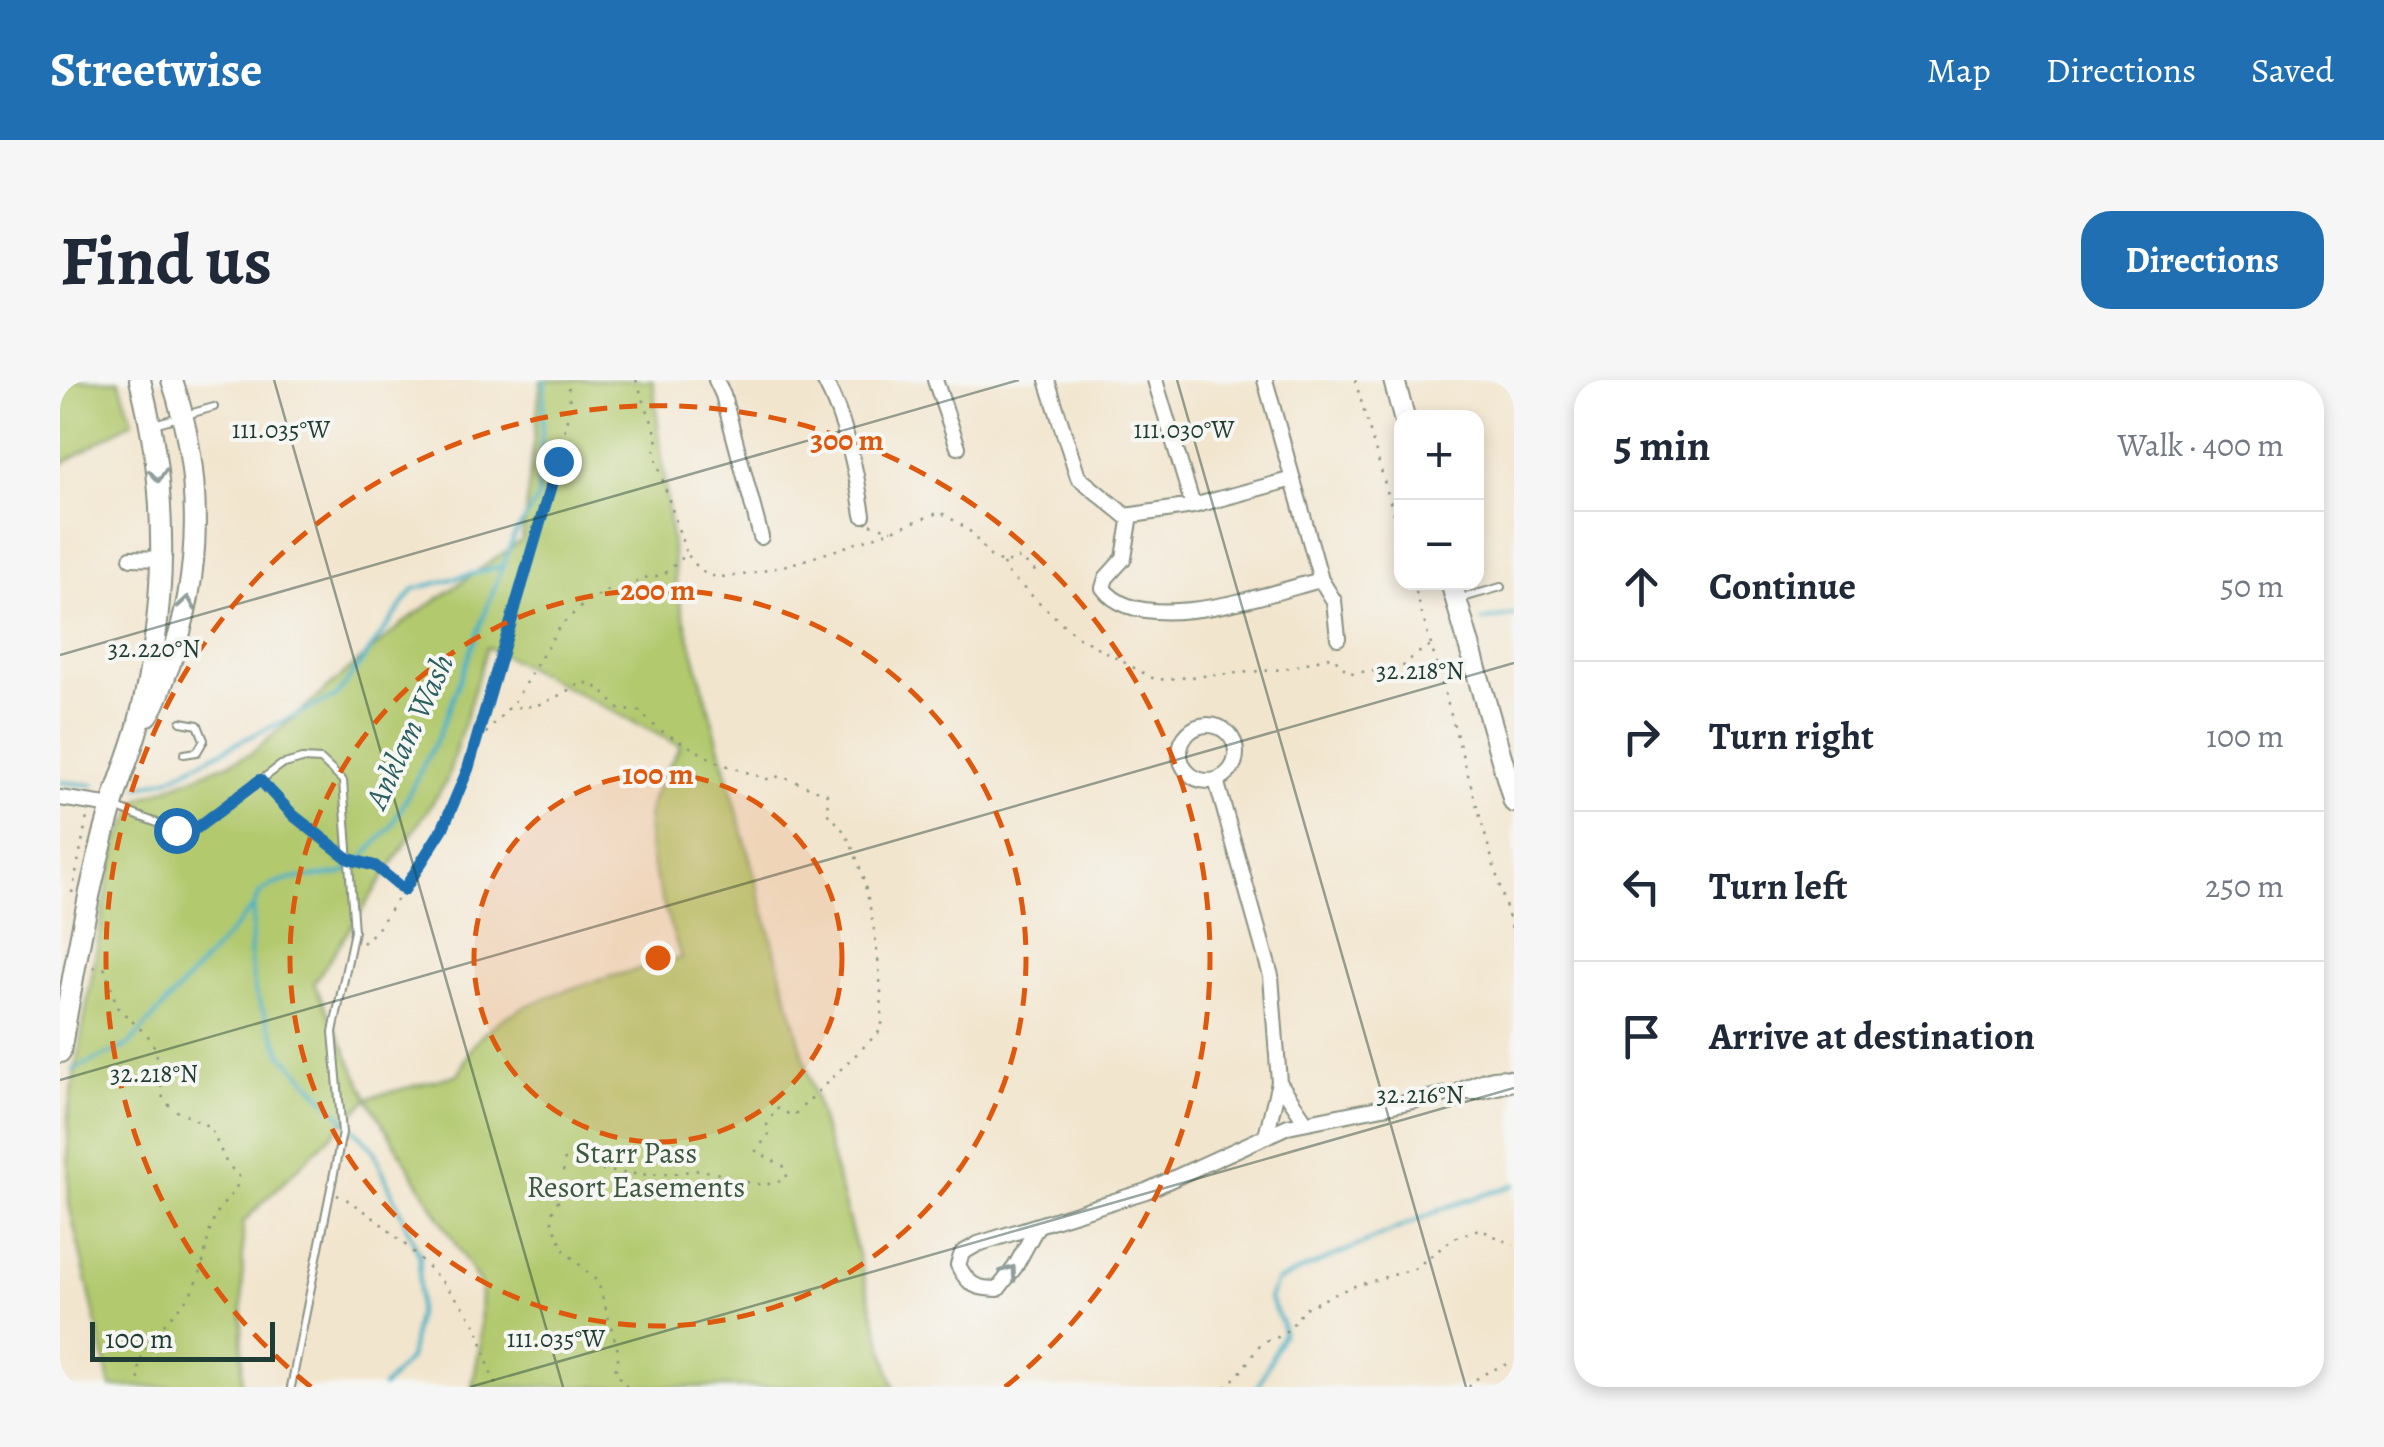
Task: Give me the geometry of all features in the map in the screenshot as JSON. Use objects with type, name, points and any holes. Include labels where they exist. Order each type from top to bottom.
[{"type":"street","points":[[60,1052],[86,908],[112,806],[139,724],[159,622],[159,482],[152,424],[140,380]]},
{"type":"street","points":[[139,724],[151,712],[184,626],[192,572],[192,460],[184,415],[172,380]]},
{"type":"street","points":[[716,380],[761,537]]},
{"type":"street","points":[[824,380],[835,401],[858,485],[862,518]]},
{"type":"street","points":[[935,380],[958,447]]},
{"type":"street","points":[[1047,380],[1078,477],[1126,516],[1193,506],[1293,479]]},
{"type":"street","points":[[1155,380],[1193,506]]},
{"type":"street","points":[[1265,380],[1320,580],[1334,600],[1338,638]]},
{"type":"street","points":[[1394,380],[1402,410]]},
{"type":"street","points":[[1131,515],[1124,558],[1106,578],[1103,588],[1124,606],[1164,612],[1208,608],[1320,580]]},
{"type":"street","points":[[131,558],[162,558]]},
{"type":"street","points":[[1454,591],[1514,802]]},
{"type":"street","points":[[1198,726],[1216,726],[1231,736],[1235,744],[1235,762],[1216,780],[1197,779],[1182,766],[1180,747],[1198,726]]},
{"type":"street","points":[[1216,780],[1271,976],[1279,1082],[1266,1136]]},
{"type":"street","points":[[60,798],[112,806]]},
{"type":"street","points":[[1038,1225],[998,1289],[978,1289],[965,1280],[958,1266],[962,1253],[978,1244],[1038,1225],[1146,1191],[1266,1136],[1306,1122],[1458,1092],[1476,1082],[1504,1076],[1514,1081]]},
{"type":"street","points":[[1279,1082],[1306,1122]]},
{"type":"lane","points":[[152,424],[214,407]]},
{"type":"lane","points":[[1454,591],[1501,588]]},
{"type":"lane","points":[[182,722],[198,725],[204,740],[197,752],[184,754]]},
{"type":"lane","points":[[112,806],[176,830],[197,828],[281,766],[302,759],[320,760],[343,781],[354,931],[333,1032],[342,1132],[291,1387]]},
{"type":"path","points":[[350,952],[377,930],[404,890],[443,828],[468,769],[558,461],[570,405],[568,380]]},
{"type":"path","points":[[636,380],[658,438],[654,453],[687,554],[706,574],[724,578],[769,568],[940,512],[968,529],[1007,573],[1075,635],[1156,680],[1285,669],[1332,656],[1349,673],[1400,669],[1431,646]]},
{"type":"path","points":[[1355,380],[1394,515]]},
{"type":"path","points":[[862,518],[893,530]]},
{"type":"path","points":[[476,737],[486,733],[507,709],[560,626],[585,603],[609,590],[624,589],[644,578],[663,575],[687,554]]},
{"type":"path","points":[[1003,564],[1020,558],[1036,572]]},
{"type":"path","points":[[1415,590],[1514,936]]},
{"type":"path","points":[[507,709],[540,704],[579,682],[598,685],[620,711],[638,710],[658,729],[719,763],[767,779],[780,776],[828,794],[828,814],[838,824],[855,856],[876,932],[883,989],[882,1029],[793,1116],[776,1108],[767,1125],[770,1133],[756,1151],[785,1167],[788,1177],[777,1184],[742,1182],[703,1170],[662,1175],[588,1169],[565,1158],[552,1221],[564,1250],[598,1282],[619,1354],[616,1372],[628,1387]]},
{"type":"path","points":[[260,780],[294,816],[349,859],[375,866],[404,890]]},
{"type":"path","points":[[1504,902],[1514,900]]},
{"type":"path","points":[[86,968],[106,969],[117,1007],[150,1038],[156,1050],[164,1098],[173,1109],[210,1127],[227,1164],[239,1176],[236,1190],[224,1201],[209,1228],[206,1254],[194,1287],[140,1356],[140,1387]]},
{"type":"path","points":[[329,1192],[357,1203],[443,1283],[477,1328],[486,1368],[497,1387]]},
{"type":"path","points":[[1225,1387],[1262,1342],[1283,1333],[1305,1308],[1320,1300],[1414,1269],[1454,1238],[1479,1229],[1514,1245]]},
{"type":"path","points":[[1468,1387],[1494,1368],[1514,1362]]},
{"type":"green space","points":[[60,380],[119,380],[133,421],[60,465]]},
{"type":"green space","name":"Starr Pass Resort Easements","points":[[541,380],[653,380],[677,591],[894,1387],[472,1387],[480,1346],[481,1286],[368,1099],[243,1222],[242,1387],[111,1387],[69,1204],[68,1112],[119,840],[140,799],[251,754],[406,621],[522,540]],"holes":[[[487,647],[680,746],[656,788],[648,820],[648,840],[656,881],[681,958],[539,1000],[490,1028],[471,1049],[459,1074],[368,1098],[314,983],[446,782]]]},
{"type":"waterway","name":"Anklam Wash","points":[[383,1387],[409,1359],[418,1310],[420,1257],[373,1149],[282,1054],[255,992],[250,958],[254,905],[260,893],[273,885],[291,879],[341,874],[355,866],[392,826],[439,735],[514,536],[538,498],[545,380]]},
{"type":"waterway","points":[[139,787],[170,778],[337,696],[414,589],[502,566]]},
{"type":"waterway","points":[[1482,621],[1514,615]]},
{"type":"waterway","points":[[60,782],[94,785]]},
{"type":"waterway","points":[[73,1070],[129,1045],[252,908]]},
{"type":"waterway","points":[[1258,1387],[1283,1333],[1269,1298],[1277,1281],[1447,1207],[1514,1185]]},
{"type":"route","points":[[176,830],[197,828],[260,780],[294,816],[349,859],[375,866],[404,890],[443,828],[468,769],[558,461]]}]
